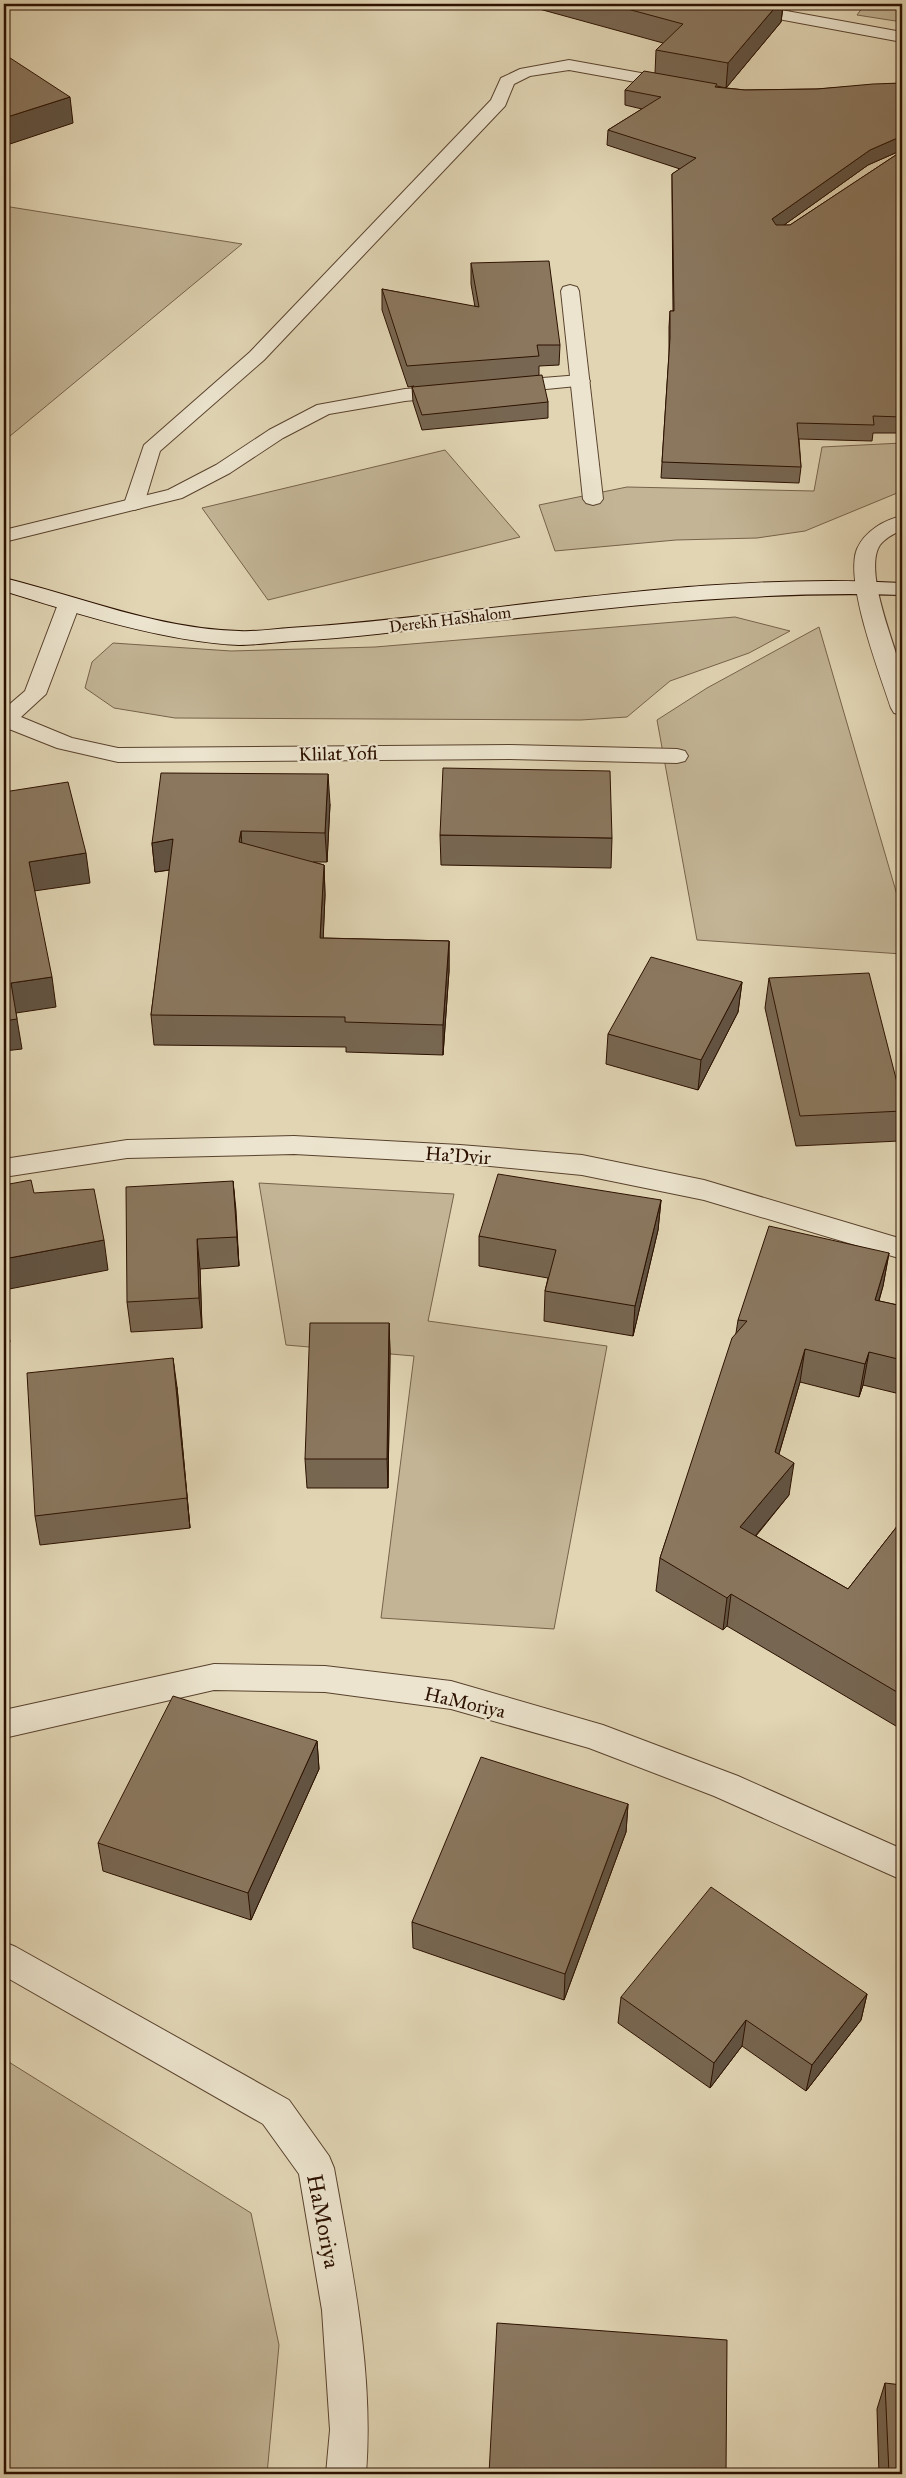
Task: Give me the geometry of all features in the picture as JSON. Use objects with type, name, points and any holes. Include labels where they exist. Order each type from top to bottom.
[{"type":"street","points":[[724,4],[902,37]]},
{"type":"street","points":[[134,504],[151,449],[257,356],[499,102],[507,81],[526,72],[569,65],[688,87]]},
{"type":"street","points":[[570,291],[593,499]]},
{"type":"street","points":[[4,536],[175,494],[223,469],[276,434],[324,409],[405,395],[580,381]]},
{"type":"street","points":[[902,522],[881,531],[866,553],[866,587],[902,708]]},
{"type":"street","name":"Derekh HaShalom","points":[[4,584],[69,604],[170,629],[239,638],[340,632],[598,602],[737,590],[866,587],[902,589]]},
{"type":"street","name":"Klilat Yofi","points":[[69,604],[35,694],[4,720],[65,743],[118,755],[510,752],[677,756]]},
{"type":"street","name":"Ha'Dvir","points":[[4,1168],[127,1148],[294,1146],[460,1154],[582,1166],[704,1190],[902,1249]]},
{"type":"street","name":"HaMoriya","points":[[4,1724],[214,1677],[325,1679],[451,1695],[592,1735],[726,1786],[902,1865]]},
{"type":"street","name":"HaMoriya","points":[[4,1958],[276,2112],[316,2168],[341,2310],[349,2430],[346,2474]]},
{"type":"shaded area","points":[[865,4],[902,4],[902,22],[857,15]]},
{"type":"shaded area","points":[[4,206],[242,244],[4,441]]},
{"type":"shaded area","points":[[902,443],[902,491],[805,531],[757,538],[676,540],[555,551],[539,505],[627,487],[814,491],[822,447]]},
{"type":"shaded area","points":[[445,450],[520,537],[268,600],[202,508]]},
{"type":"shaded area","points":[[735,617],[790,631],[749,653],[670,681],[627,717],[581,720],[175,718],[114,708],[85,688],[92,662],[113,643],[231,651],[375,647]]},
{"type":"shaded area","points":[[819,627],[902,912],[902,954],[697,940],[657,720],[707,688]]},
{"type":"shaded area","points":[[259,1183],[454,1194],[428,1321],[607,1346],[554,1629],[381,1618],[414,1356],[286,1345]]},
{"type":"shaded area","points":[[4,2059],[251,2213],[279,2345],[267,2474],[4,2474]]},
{"type":"building","points":[[609,4],[778,4],[728,63],[656,50],[683,24]]},
{"type":"building","points":[[4,54],[70,97],[4,118]]},
{"type":"building","points":[[644,71],[717,84],[715,87],[745,90],[817,89],[902,83],[902,136],[870,150],[772,219],[776,225],[790,225],[902,151],[902,417],[873,416],[874,425],[797,423],[801,467],[662,462],[670,311],[674,311],[672,174],[696,158],[608,130],[661,97],[625,90]]},
{"type":"building","points":[[549,261],[560,345],[537,345],[539,356],[407,366],[382,289],[479,307],[471,263]]},
{"type":"building","points":[[542,375],[548,402],[422,415],[412,387]]},
{"type":"building","points":[[443,768],[610,771],[612,838],[440,835]]},
{"type":"building","points":[[161,773],[328,774],[325,833],[241,831],[239,842],[324,865],[320,938],[449,941],[443,1025],[345,1022],[345,1017],[151,1015],[173,839],[152,843]]},
{"type":"building","points":[[68,782],[86,853],[29,862],[52,977],[11,983],[17,1019],[4,1021],[4,792]]},
{"type":"building","points":[[651,957],[742,982],[701,1060],[608,1034]]},
{"type":"building","points":[[869,973],[902,1102],[902,1111],[800,1116],[769,978]]},
{"type":"building","points":[[498,1174],[661,1200],[635,1306],[545,1291],[556,1250],[479,1236]]},
{"type":"building","points":[[31,1180],[34,1193],[94,1189],[104,1240],[4,1259],[4,1185]]},
{"type":"building","points":[[233,1181],[237,1237],[197,1239],[199,1298],[127,1302],[126,1187]]},
{"type":"building","points":[[769,1226],[889,1253],[875,1300],[902,1306],[902,1360],[869,1352],[865,1364],[805,1349],[775,1452],[794,1463],[740,1527],[848,1589],[902,1520],[902,1695],[731,1594],[727,1598],[660,1558],[732,1338],[747,1321],[738,1320]]},
{"type":"building","points":[[310,1323],[389,1323],[387,1459],[305,1459]]},
{"type":"building","points":[[173,1358],[187,1498],[35,1516],[27,1373]]},
{"type":"building","points":[[173,1696],[317,1741],[248,1893],[98,1843]]},
{"type":"building","points":[[481,1757],[628,1804],[565,1974],[412,1922]]},
{"type":"building","points":[[711,1887],[867,1994],[812,2065],[746,2020],[714,2063],[621,1997]]},
{"type":"building","points":[[497,2323],[727,2340],[726,2474],[489,2474]]},
{"type":"building","points":[[885,2383],[902,2385],[902,2474],[889,2474]]}]
